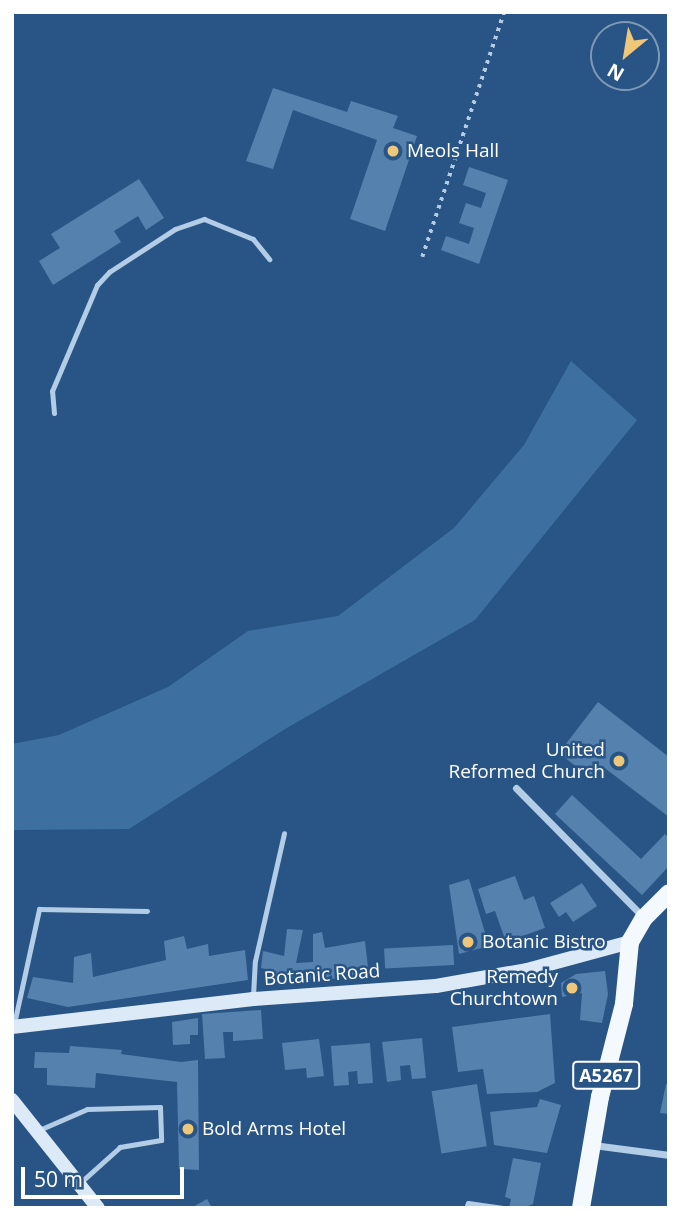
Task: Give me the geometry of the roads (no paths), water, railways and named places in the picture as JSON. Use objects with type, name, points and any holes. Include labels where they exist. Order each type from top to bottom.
[{"type":"main road","name":"A5267","points":[[581,1208],[624,1004],[630,942],[644,918],[669,893]]},
{"type":"main road","name":"Botanic Road","points":[[13,1027],[253,999],[482,979],[630,942]]},
{"type":"main road","points":[[12,1100],[39,1130],[98,1208]]},
{"type":"street","points":[[516,788],[644,918]]},
{"type":"street","points":[[593,1146],[669,1155]]},
{"type":"lane","points":[[54,413],[52,391],[97,285],[109,272],[175,229],[204,219],[253,239],[269,259]]},
{"type":"lane","points":[[253,999],[255,961],[284,833]]},
{"type":"lane","points":[[13,1027],[38,909],[146,911]]},
{"type":"lane","points":[[39,1130],[87,1109],[160,1107],[161,1140],[120,1147],[80,1183]]},
{"type":"lane","points":[[466,1208],[468,1203],[505,1208]]},
{"type":"place","name":"Meols Hall","points":[[393,151]]},
{"type":"place","name":"United Reformed Church","points":[[619,761]]},
{"type":"place","name":"Botanic Bistro","points":[[468,942]]},
{"type":"place","name":"Remedy Churchtown","points":[[572,988]]},
{"type":"place","name":"Bold Arms Hotel","points":[[188,1129]]}]
